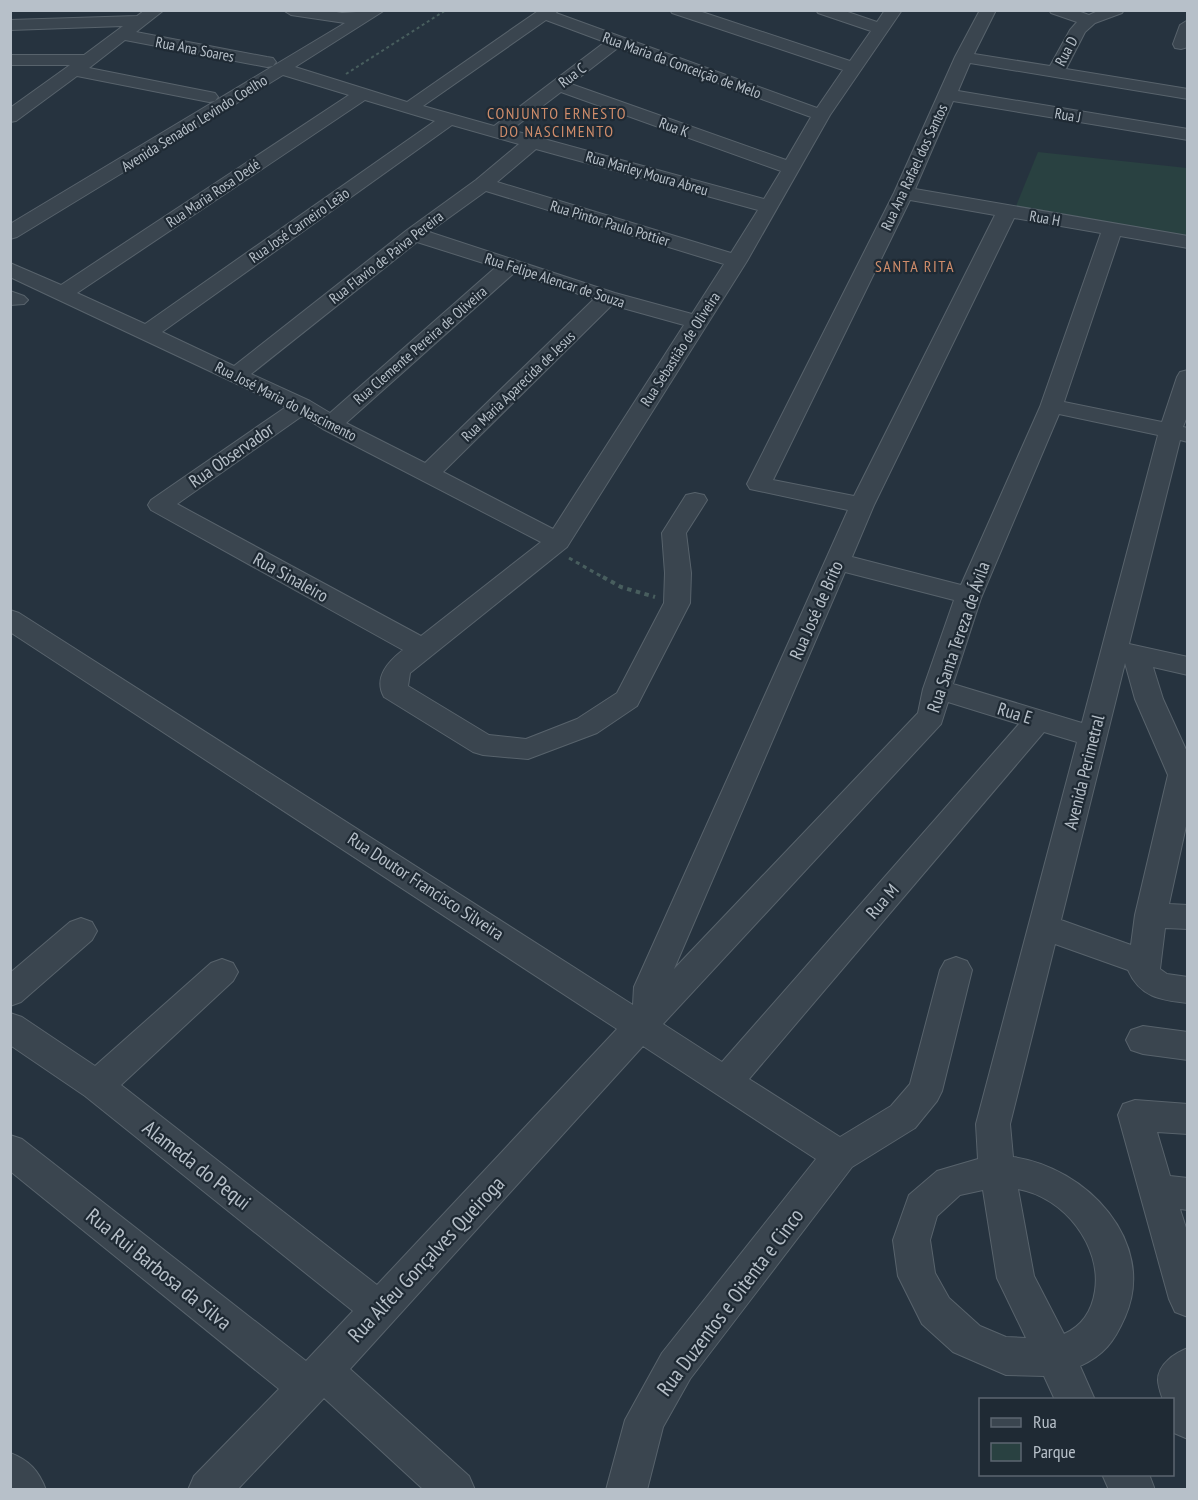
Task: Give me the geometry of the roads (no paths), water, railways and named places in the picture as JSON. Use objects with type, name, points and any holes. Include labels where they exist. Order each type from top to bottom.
[{"type":"street","points":[[16,10],[10,25],[140,21]]},
{"type":"street","points":[[10,117],[156,10]]},
{"type":"street","points":[[291,10],[361,14]]},
{"type":"street","points":[[678,10],[853,68]]},
{"type":"street","points":[[824,10],[882,29]]},
{"type":"street","name":"Rua Sebastião de Oliveira","points":[[695,500],[674,533],[678,573],[677,603],[627,699],[587,726],[528,749],[483,745],[394,690],[397,669],[558,541],[737,261],[770,207],[820,115],[894,10]]},
{"type":"street","name":"Rua Ana Rafael dos Santos","points":[[862,505],[759,484],[904,193],[987,10]]},
{"type":"street","points":[[1057,10],[1083,25],[1116,10]]},
{"type":"street","points":[[409,108],[547,12]]},
{"type":"street","name":"Rua Maria da Conceição de Melo","points":[[547,12],[617,41],[820,115]]},
{"type":"street","name":"Avenida Senador Levindo Coelho","points":[[10,233],[361,14]]},
{"type":"street","name":"Avenida Senador Levindo Coelho","points":[[10,216],[209,97],[275,66],[361,14]]},
{"type":"street","name":"Rua D","points":[[1054,73],[1083,25]]},
{"type":"street","points":[[1181,44],[1188,25]]},
{"type":"street","name":"Rua Ana Soares","points":[[123,35],[275,66]]},
{"type":"street","name":"Rua C","points":[[499,131],[617,41]]},
{"type":"street","points":[[964,57],[1188,94]]},
{"type":"street","points":[[10,60],[82,65],[209,97]]},
{"type":"street","name":"Rua Marley Moura Abreu","points":[[275,66],[409,108],[770,207]]},
{"type":"street","name":"Rua K","points":[[557,85],[790,168]]},
{"type":"street","name":"Rua Maria Rosa Dedé","points":[[63,293],[363,94]]},
{"type":"street","name":"Rua J","points":[[948,95],[1188,135]]},
{"type":"street","points":[[10,99],[38,98]]},
{"type":"street","name":"Rua José Carneiro Leão","points":[[148,332],[449,118]]},
{"type":"street","name":"Rua Flavio de Paiva Pereira","points":[[237,374],[414,234],[483,184],[534,141]]},
{"type":"street","name":"Rua Pintor Paulo Pottier","points":[[483,184],[737,261]]},
{"type":"street","name":"Rua H","points":[[904,193],[1188,242]]},
{"type":"street","name":"Rua José de Brito","points":[[645,1021],[650,987],[862,505],[1007,211]]},
{"type":"street","name":"Rua Santa Tereza de Ávila","points":[[645,1021],[931,717],[937,689],[968,595],[1052,406],[1112,230]]},
{"type":"street","name":"Rua Felipe Alencar de Souza","points":[[414,234],[608,297],[697,322]]},
{"type":"street","name":"Rua Clemente Pereira de Oliveira","points":[[331,424],[510,266]]},
{"type":"street","name":"Rua José Maria do Nascimento","points":[[10,269],[302,406],[331,424],[558,541]]},
{"type":"street","name":"Rua Maria Aparecida de Jesus","points":[[428,474],[608,297]]},
{"type":"street","name":"Avenida Perimetral","points":[[1075,1398],[1016,1278],[997,1170],[993,1124],[1093,737],[1126,652],[1179,434],[1188,377]]},
{"type":"street","name":"Rua Observador","points":[[160,505],[302,406]]},
{"type":"street","points":[[1052,406],[1179,434]]},
{"type":"street","name":"Rua Sinaleiro","points":[[160,505],[423,649]]},
{"type":"street","points":[[837,562],[968,595]]},
{"type":"street","name":"Rua Doutor Francisco Silveira","points":[[10,618],[645,1021],[725,1082],[840,1156]]},
{"type":"street","points":[[1126,652],[1188,666]]},
{"type":"street","points":[[1126,652],[1186,780],[1151,915],[1145,969]]},
{"type":"street","name":"Rua E","points":[[937,689],[1093,737]]},
{"type":"street","name":"Rua M","points":[[725,1082],[1039,720]]},
{"type":"street","points":[[1151,915],[1188,917]]},
{"type":"street","points":[[1044,927],[1145,969],[1158,984],[1188,990]]},
{"type":"street","points":[[10,993],[81,931]]},
{"type":"street","points":[[840,1156],[903,1117],[925,1091],[956,970]]},
{"type":"street","points":[[96,1086],[222,972]]},
{"type":"street","name":"Rua Alfeu Gonçalves Queiroga","points":[[208,1490],[316,1379],[645,1021]]},
{"type":"street","name":"Alameda do Pequi","points":[[10,1027],[96,1086],[379,1309]]},
{"type":"street","points":[[1143,1040],[1188,1047]]},
{"type":"street","points":[[1185,1280],[1172,1192],[1135,1115],[1188,1119]]},
{"type":"street","name":"Rua Rui Barbosa da Silva","points":[[10,1150],[316,1379],[455,1490]]},
{"type":"street","name":"Rua Duzentos e Oitenta e Cinco","points":[[626,1490],[645,1420],[676,1366],[840,1156]]},
{"type":"street","points":[[997,1170],[1032,1176],[1066,1193],[1093,1219],[1111,1251],[1116,1286],[1108,1317],[1086,1343],[1054,1357],[1021,1359],[987,1351],[956,1333],[948,1325],[932,1308],[916,1279],[910,1249],[915,1221],[930,1197],[952,1180],[980,1171],[997,1170]]},
{"type":"street","points":[[1188,1367],[1177,1379],[1188,1419]]},
{"type":"street","points":[[10,1473],[26,1490]]},
{"type":"street","points":[[1124,1476],[1135,1490]]},
{"type":"district","name":"CONJUNTO ERNESTO DO NASCIMENTO","points":[[557,122]]},
{"type":"district","name":"SANTA RITA","points":[[915,266]]}]
